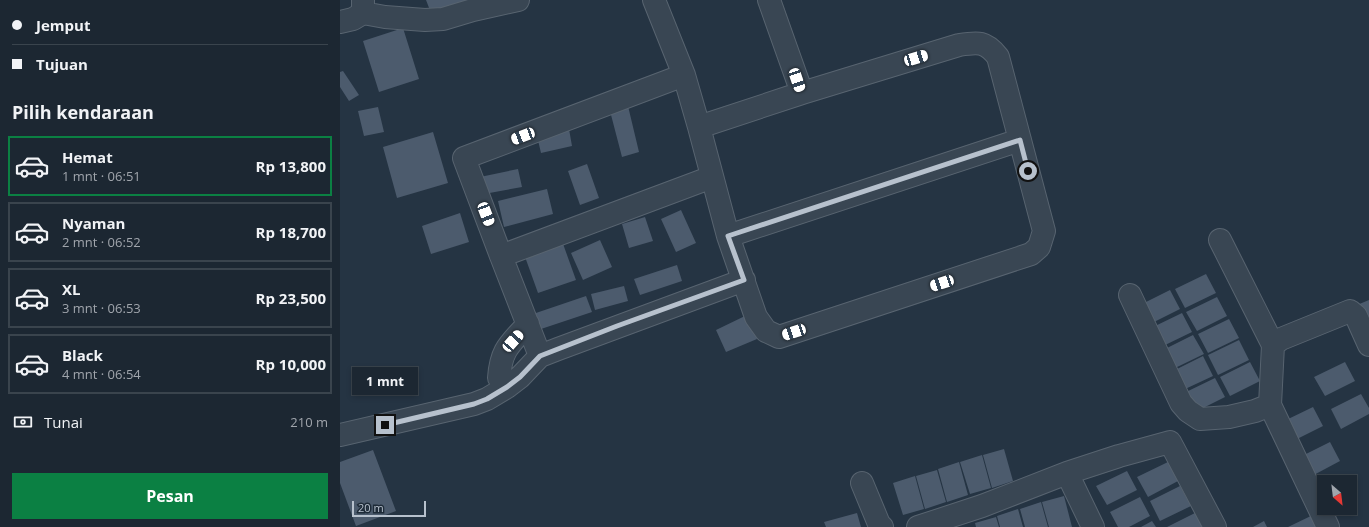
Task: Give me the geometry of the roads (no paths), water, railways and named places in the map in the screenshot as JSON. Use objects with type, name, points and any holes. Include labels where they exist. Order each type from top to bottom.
[{"type":"street","points":[[340,22],[353,19],[363,7],[385,17],[425,20],[444,19],[518,0]]},
{"type":"street","points":[[654,0],[684,75],[728,236],[756,317],[766,331],[779,337],[1031,254],[1039,247],[1044,231],[998,58],[991,48],[978,42],[959,45],[802,93],[699,127]]},
{"type":"street","points":[[769,0],[802,93]]},
{"type":"street","points":[[540,356],[464,158],[684,75]]},
{"type":"street","points":[[728,236],[1020,140]]},
{"type":"street","points":[[501,256],[712,177]]},
{"type":"street","points":[[1220,240],[1273,345],[1270,405],[1328,527]]},
{"type":"street","points":[[340,435],[474,404],[487,399],[507,387],[520,377],[540,356],[558,348],[744,280]]},
{"type":"street","points":[[1130,296],[1181,403],[1188,412],[1200,419],[1229,417],[1255,411],[1270,405]]},
{"type":"street","points":[[1273,345],[1281,339],[1350,312],[1356,316],[1369,345]]},
{"type":"street","points":[[507,387],[499,378],[500,364],[506,349],[528,324]]},
{"type":"street","points":[[918,527],[982,506],[1067,472],[1170,442],[1215,527]]},
{"type":"street","points":[[1067,472],[1093,527]]},
{"type":"street","points":[[862,483],[879,524],[882,527]]}]
